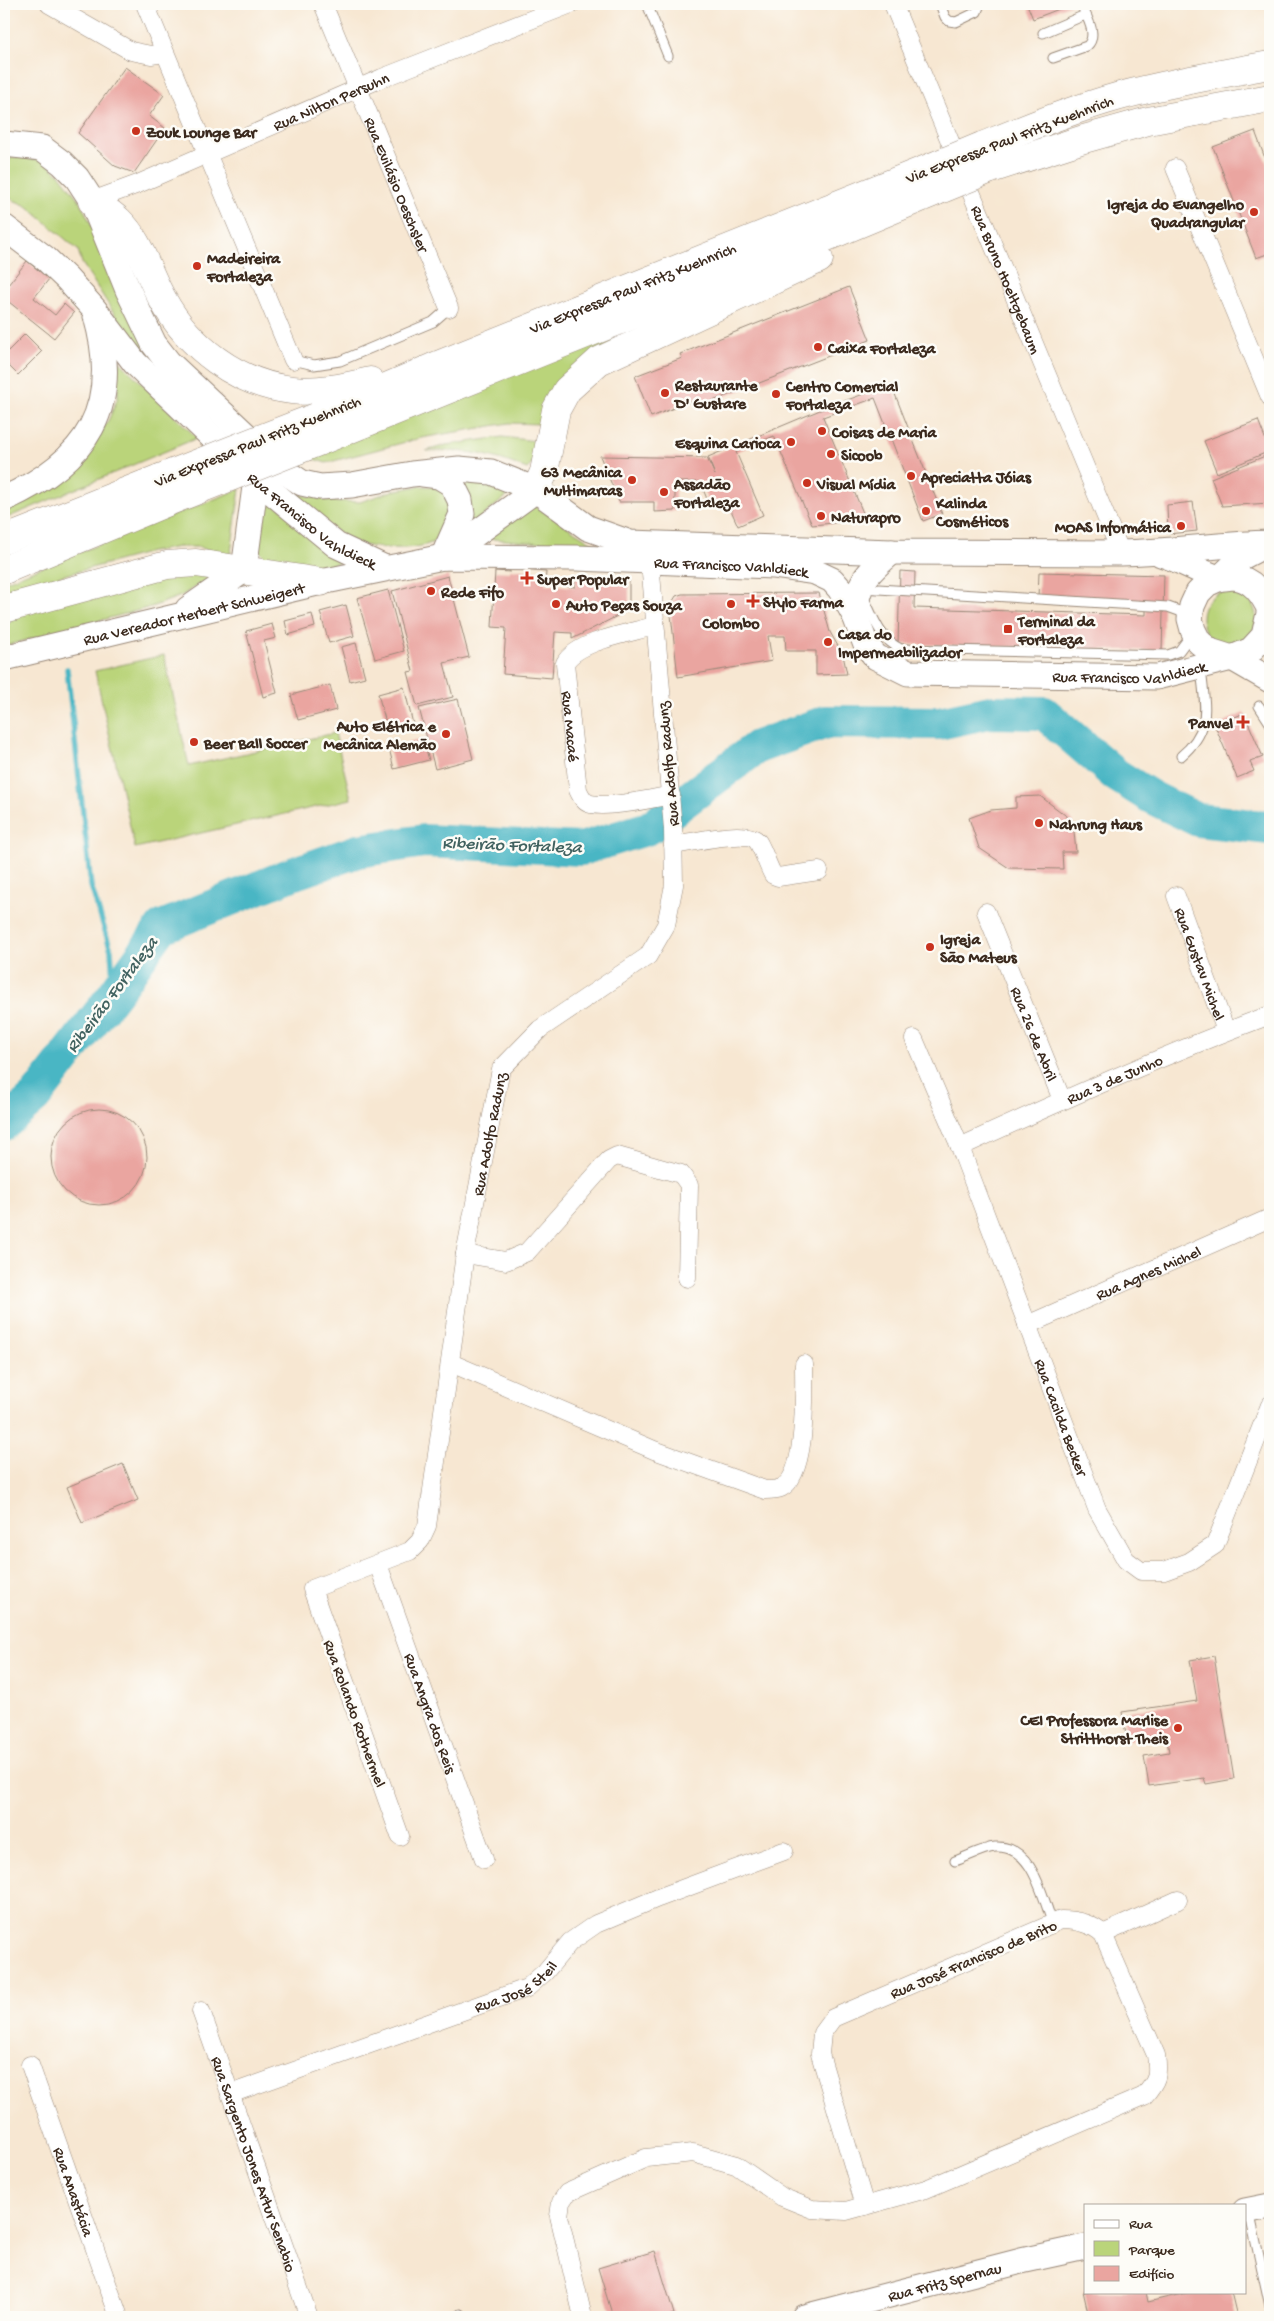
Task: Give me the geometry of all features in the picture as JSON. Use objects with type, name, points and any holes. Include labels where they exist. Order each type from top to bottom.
[{"type":"main road","name":"Via Expressa Paul Fritz Kuehnrich","points":[[988,166],[1056,117],[1118,97],[1204,76],[1270,65]]},
{"type":"main road","name":"Via Expressa Paul Fritz Kuehnrich","points":[[4,540],[165,490],[320,429],[834,234],[988,166],[1148,121],[1270,98]]},
{"type":"main road","name":"Rua Francisco Vahldieck","points":[[8,150],[42,148],[78,178],[92,201],[128,290],[154,344],[168,362],[284,471],[302,483],[320,487],[352,485],[412,474],[459,469],[491,472],[536,490],[588,528],[630,543],[892,552],[1156,552],[1214,545],[1269,543]]},
{"type":"main road","name":"Via Expressa Paul Fritz Kuehnrich","points":[[320,429],[433,367],[940,187]]},
{"type":"main road","points":[[443,557],[536,490],[546,465],[556,410],[567,390],[599,361],[870,236],[940,187]]},
{"type":"main road","points":[[92,201],[119,221],[132,237],[163,300],[182,329],[204,352],[233,372],[259,382],[291,390],[320,390],[343,388],[433,367]]},
{"type":"main road","name":"Rua Francisco Vahldieck","points":[[4,226],[46,259],[94,309],[135,363],[256,479],[336,545],[385,568],[443,557],[577,558],[773,566],[815,572],[850,588],[855,616],[866,645],[876,657],[908,672],[1157,677],[1201,667],[1251,650],[1260,642],[1268,625],[1270,609]]},
{"type":"main road","points":[[4,498],[20,491],[52,471],[78,447],[94,424],[102,399],[105,380],[102,340],[94,309]]},
{"type":"main road","points":[[412,474],[439,476],[452,484],[460,500],[462,514],[443,557]]},
{"type":"main road","points":[[176,617],[244,570],[256,479]]},
{"type":"main road","name":"Via Expressa Paul Fritz Kuehnrich","points":[[4,570],[165,490]]},
{"type":"main road","points":[[1269,543],[1242,557],[1220,578],[1207,584],[1198,594],[1192,606],[1192,625],[1200,642],[1210,651],[1232,658],[1270,680]]},
{"type":"main road","points":[[850,588],[892,552]]},
{"type":"main road","name":"Rua Francisco Vahldieck","points":[[1156,552],[1178,559],[1220,578]]},
{"type":"main road","points":[[4,609],[167,565],[196,563],[321,582]]},
{"type":"main road","name":"Rua Vereador Herbert Schweigert","points":[[4,658],[385,568]]},
{"type":"main road","points":[[1220,578],[1236,577],[1251,583],[1263,594],[1270,609]]},
{"type":"main road","name":"Rua Fritz Spernau","points":[[804,2317],[1021,2261],[1084,2247]]},
{"type":"street","points":[[49,4],[131,51],[150,55],[164,53]]},
{"type":"street","points":[[145,4],[206,155],[293,360]]},
{"type":"street","name":"Rua Evilásio Oeschsler","points":[[323,4],[449,308]]},
{"type":"street","name":"Rua Nilton Persuhn","points":[[92,201],[138,184],[359,88],[571,4]]},
{"type":"street","name":"Rua Bruno Hoeltgebaum","points":[[893,4],[1121,552]]},
{"type":"street","points":[[1176,168],[1270,397]]},
{"type":"street","name":"Rua Adolfo Radunz","points":[[312,1589],[410,1551],[420,1541],[427,1526],[465,1254],[501,1069],[540,1029],[648,956],[666,925],[674,885],[673,837],[650,562]]},
{"type":"street","name":"Rua Macaé","points":[[654,626],[580,648],[569,655],[565,663],[578,790],[584,800],[591,804],[631,803],[671,798]]},
{"type":"street","points":[[673,837],[749,836],[758,842],[773,874],[778,877],[819,871]]},
{"type":"street","name":"Rua Gustav Michel","points":[[1176,896],[1226,1031]]},
{"type":"street","name":"Rua 26 de Abril","points":[[986,912],[1062,1100]]},
{"type":"street","name":"Rua 3 de Junho","points":[[960,1147],[1062,1100],[1226,1031],[1270,1015]]},
{"type":"street","name":"Rua Cacilda Becker","points":[[914,1038],[960,1147],[1097,1508],[1126,1560],[1141,1571],[1164,1571],[1189,1562],[1215,1545],[1270,1405]]},
{"type":"street","points":[[465,1254],[506,1261],[528,1252],[609,1160],[617,1156],[681,1174],[687,1180],[689,1185],[687,1278]]},
{"type":"street","name":"Rua Agnes Michel","points":[[1027,1325],[1270,1218]]},
{"type":"street","points":[[451,1363],[654,1450],[765,1490],[781,1488],[790,1479],[803,1445],[804,1364]]},
{"type":"street","name":"Rua Angra dos Reis","points":[[378,1564],[484,1859]]},
{"type":"street","name":"Rua Rolando Rothermel","points":[[312,1589],[400,1836]]},
{"type":"street","name":"Rua José Steil","points":[[230,2094],[527,1988],[545,1972],[570,1942],[596,1924],[658,1898],[784,1851]]},
{"type":"street","points":[[583,2317],[558,2216],[561,2202],[567,2193],[646,2158],[693,2153],[736,2165],[782,2197],[812,2209],[846,2211],[926,2189],[1144,2096],[1156,2081],[1158,2068],[1156,2055],[1103,1934],[1178,1900]]},
{"type":"street","name":"Rua José Francisco de Brito","points":[[865,2206],[820,2054],[822,2034],[834,2018],[1061,1920],[1074,1920],[1095,1927],[1103,1934]]},
{"type":"street","name":"Rua Sargento Jones Artur Senabio","points":[[201,2011],[309,2317]]},
{"type":"street","name":"Rua Anastácia","points":[[30,2065],[119,2317]]},
{"type":"lane","points":[[647,4],[668,56]]},
{"type":"lane","points":[[940,4],[945,17],[950,21],[956,22],[977,12],[980,4]]},
{"type":"lane","points":[[1053,58],[1087,46],[1092,42],[1093,34],[1081,4]]},
{"type":"lane","points":[[1043,33],[1085,16]]},
{"type":"lane","points":[[293,360],[314,365],[340,361],[433,322],[449,308]]},
{"type":"lane","points":[[850,588],[1168,607],[1179,611],[1192,625],[1187,642],[1179,651],[1168,655],[901,649],[890,644],[850,588]]},
{"type":"lane","points":[[1180,756],[1194,745],[1202,731],[1205,716],[1201,667]]},
{"type":"lane","points":[[1259,706],[1270,723]]},
{"type":"lane","points":[[955,1861],[995,1847],[1014,1850],[1030,1866],[1053,1924]]},
{"type":"lane","points":[[1255,2209],[1270,2306]]},
{"type":"green space","points":[[12,157],[43,160],[60,175],[79,200],[167,376],[138,351],[82,263],[78,250],[27,206],[4,196],[4,175],[6,166]]},
{"type":"green space","points":[[777,262],[618,340],[540,424],[509,423],[421,438],[326,463],[304,456]]},
{"type":"green space","points":[[117,359],[197,438],[4,519],[4,509],[67,475],[90,451],[109,419],[118,397]]},
{"type":"green space","points":[[502,437],[536,441],[536,456],[533,463],[527,469],[500,459],[478,454],[454,451],[426,451],[446,445]]},
{"type":"green space","points":[[462,480],[495,485],[511,493],[467,528]]},
{"type":"green space","points":[[419,486],[433,487],[440,491],[447,499],[450,515],[438,539],[431,543],[409,548],[383,548],[352,541],[328,525],[293,493],[331,501],[360,502],[392,491]]},
{"type":"green space","points":[[240,489],[231,552],[228,556],[221,556],[200,547],[178,547],[151,552],[4,591],[4,582]]},
{"type":"green space","points":[[265,496],[345,560],[326,567],[306,570],[269,561],[260,552],[256,536]]},
{"type":"green space","points":[[527,501],[600,548],[481,538]]},
{"type":"green space","points":[[218,572],[181,596],[151,607],[4,646],[4,614],[159,574]]},
{"type":"green space","points":[[1229,591],[1239,593],[1248,599],[1254,608],[1256,618],[1254,628],[1248,637],[1239,643],[1229,645],[1219,643],[1210,637],[1204,628],[1202,618],[1204,608],[1210,599],[1219,593]]},
{"type":"green space","points":[[164,655],[189,766],[335,733],[351,799],[135,848],[95,671]]},
{"type":"building","points":[[1027,4],[1072,4],[1033,19]]},
{"type":"building","points":[[125,67],[164,95],[149,116],[165,128],[134,173],[115,166],[78,133]]},
{"type":"building","name":"Igreja do Evangelho Quadrangular","points":[[1255,131],[1270,172],[1270,253],[1256,258],[1213,147]]},
{"type":"building","points":[[27,261],[49,279],[34,298],[55,315],[64,304],[74,313],[54,338],[4,298],[4,290]]},
{"type":"building","points":[[849,287],[870,340],[700,406],[697,399],[651,417],[635,376],[682,358],[680,354]]},
{"type":"building","points":[[25,334],[42,351],[18,375],[4,361],[4,355]]},
{"type":"building","points":[[891,384],[942,514],[923,521],[875,398],[823,417],[866,520],[812,525],[774,436],[736,452],[763,515],[738,526],[726,499],[710,506],[700,482],[675,482],[675,511],[654,512],[654,502],[619,502],[600,456],[707,458],[715,475],[708,457],[820,410]]},
{"type":"building","points":[[1258,420],[1270,451],[1217,473],[1204,441]]},
{"type":"building","points":[[1270,454],[1270,503],[1222,506],[1211,478]]},
{"type":"building","points":[[1193,502],[1197,531],[1168,534],[1167,505]]},
{"type":"building","points":[[510,569],[546,572],[545,584],[575,587],[575,576],[629,579],[629,610],[572,639],[572,633],[555,632],[552,678],[503,674],[506,628],[492,627],[495,571],[510,572]]},
{"type":"building","points":[[900,571],[915,572],[914,608],[1146,615],[1146,601],[1038,598],[1039,572],[1164,575],[1162,651],[898,644]]},
{"type":"building","points":[[448,576],[469,657],[444,663],[453,697],[417,706],[408,672],[413,671],[392,591]]},
{"type":"building","points":[[388,590],[404,651],[375,659],[357,598]]},
{"type":"building","points":[[819,593],[830,632],[843,655],[847,674],[816,675],[816,651],[786,651],[785,636],[768,636],[772,661],[678,677],[670,606],[676,596],[682,594]]},
{"type":"building","points":[[346,605],[354,636],[329,643],[320,612]]},
{"type":"building","points":[[312,614],[315,627],[288,635],[285,621]]},
{"type":"building","points":[[272,624],[276,638],[264,641],[277,693],[263,697],[246,631]]},
{"type":"building","points":[[356,643],[365,677],[350,681],[341,647]]},
{"type":"building","points":[[330,685],[336,710],[298,720],[291,695]]},
{"type":"building","points":[[404,687],[413,724],[388,730],[378,694]]},
{"type":"building","name":"Auto Elétrica e Mecânica Alemão","points":[[458,699],[473,759],[435,769],[419,708]]},
{"type":"building","points":[[1244,713],[1263,757],[1250,762],[1254,771],[1237,778],[1215,726]]},
{"type":"building","points":[[423,739],[429,760],[394,769],[389,748]]},
{"type":"building","points":[[1040,796],[1073,821],[1076,852],[1062,852],[1063,869],[1009,868],[979,848],[969,818],[991,810],[1016,808],[1016,797]]},
{"type":"building","points":[[99,1109],[118,1112],[133,1123],[144,1138],[147,1157],[144,1176],[133,1191],[118,1202],[99,1205],[80,1202],[65,1191],[54,1176],[51,1157],[54,1138],[65,1123],[80,1112]]},
{"type":"building","points":[[123,1464],[138,1500],[82,1523],[67,1487]]},
{"type":"building","points":[[1214,1656],[1234,1779],[1206,1784],[1204,1778],[1149,1786],[1144,1756],[1169,1752],[1166,1734],[1127,1740],[1122,1712],[1197,1701],[1190,1660]]},
{"type":"building","points":[[655,2251],[674,2314],[665,2317],[613,2317],[598,2268]]},
{"type":"building","points":[[1083,2291],[1084,2294],[1146,2294],[1148,2302],[1182,2294],[1231,2294],[1237,2317],[1089,2317]]},
{"type":"waterway","points":[[67,669],[91,886],[111,950],[114,994]]},
{"type":"waterway","name":"Ribeirão Fortaleza","points":[[4,1124],[35,1097],[114,994],[162,927],[292,874],[358,851],[424,841],[581,849],[649,828],[757,747],[826,722],[939,723],[990,712],[1044,713],[1116,775],[1151,797],[1198,820],[1270,828]]},
{"type":"place","name":"Zouk Lounge Bar","points":[[136,131]]},
{"type":"place","name":"Igreja do Evangelho Quadrangular","points":[[1254,212]]},
{"type":"place","name":"Madeireira Fortaleza","points":[[197,266]]},
{"type":"place","name":"Caixa Fortaleza","points":[[818,347]]},
{"type":"place","name":"Restaurante D' Gustare","points":[[665,393]]},
{"type":"place","name":"Centro Comercial Fortaleza","points":[[776,394]]},
{"type":"place","name":"Coisas de Maria","points":[[822,431]]},
{"type":"place","name":"Esquina Carioca","points":[[791,442]]},
{"type":"place","name":"Sicoob","points":[[831,454]]},
{"type":"place","name":"Apreciatta Jóias","points":[[911,476]]},
{"type":"place","name":"G3 Mecânica Multimarcas","points":[[632,480]]},
{"type":"place","name":"Visual Mídia","points":[[807,483]]},
{"type":"place","name":"Assadão Fortaleza","points":[[664,492]]},
{"type":"place","name":"Kalinda Cosméticos","points":[[926,511]]},
{"type":"place","name":"Naturapro","points":[[821,516]]},
{"type":"place","name":"MOAS Informática","points":[[1181,526]]},
{"type":"place","name":"Super Popular","points":[[527,578]]},
{"type":"place","name":"Rede Fifo","points":[[431,591]]},
{"type":"place","name":"Stylo Farma","points":[[753,601]]},
{"type":"place","name":"Auto Peças Souza","points":[[556,604]]},
{"type":"place","name":"Colombo","points":[[731,604]]},
{"type":"place","name":"Terminal da Fortaleza","points":[[1008,629]]},
{"type":"place","name":"Casa do Impermeabilizador","points":[[828,642]]},
{"type":"place","name":"Panvel","points":[[1243,722]]},
{"type":"place","name":"Auto Elétrica e Mecânica Alemão","points":[[446,734]]},
{"type":"place","name":"Beer Ball Soccer","points":[[194,742]]},
{"type":"place","name":"Nahrung Haus","points":[[1039,823]]},
{"type":"place","name":"Igreja São Mateus","points":[[930,947]]},
{"type":"place","name":"CEI Professora Marlise Stritthorst Theis","points":[[1178,1728]]}]
